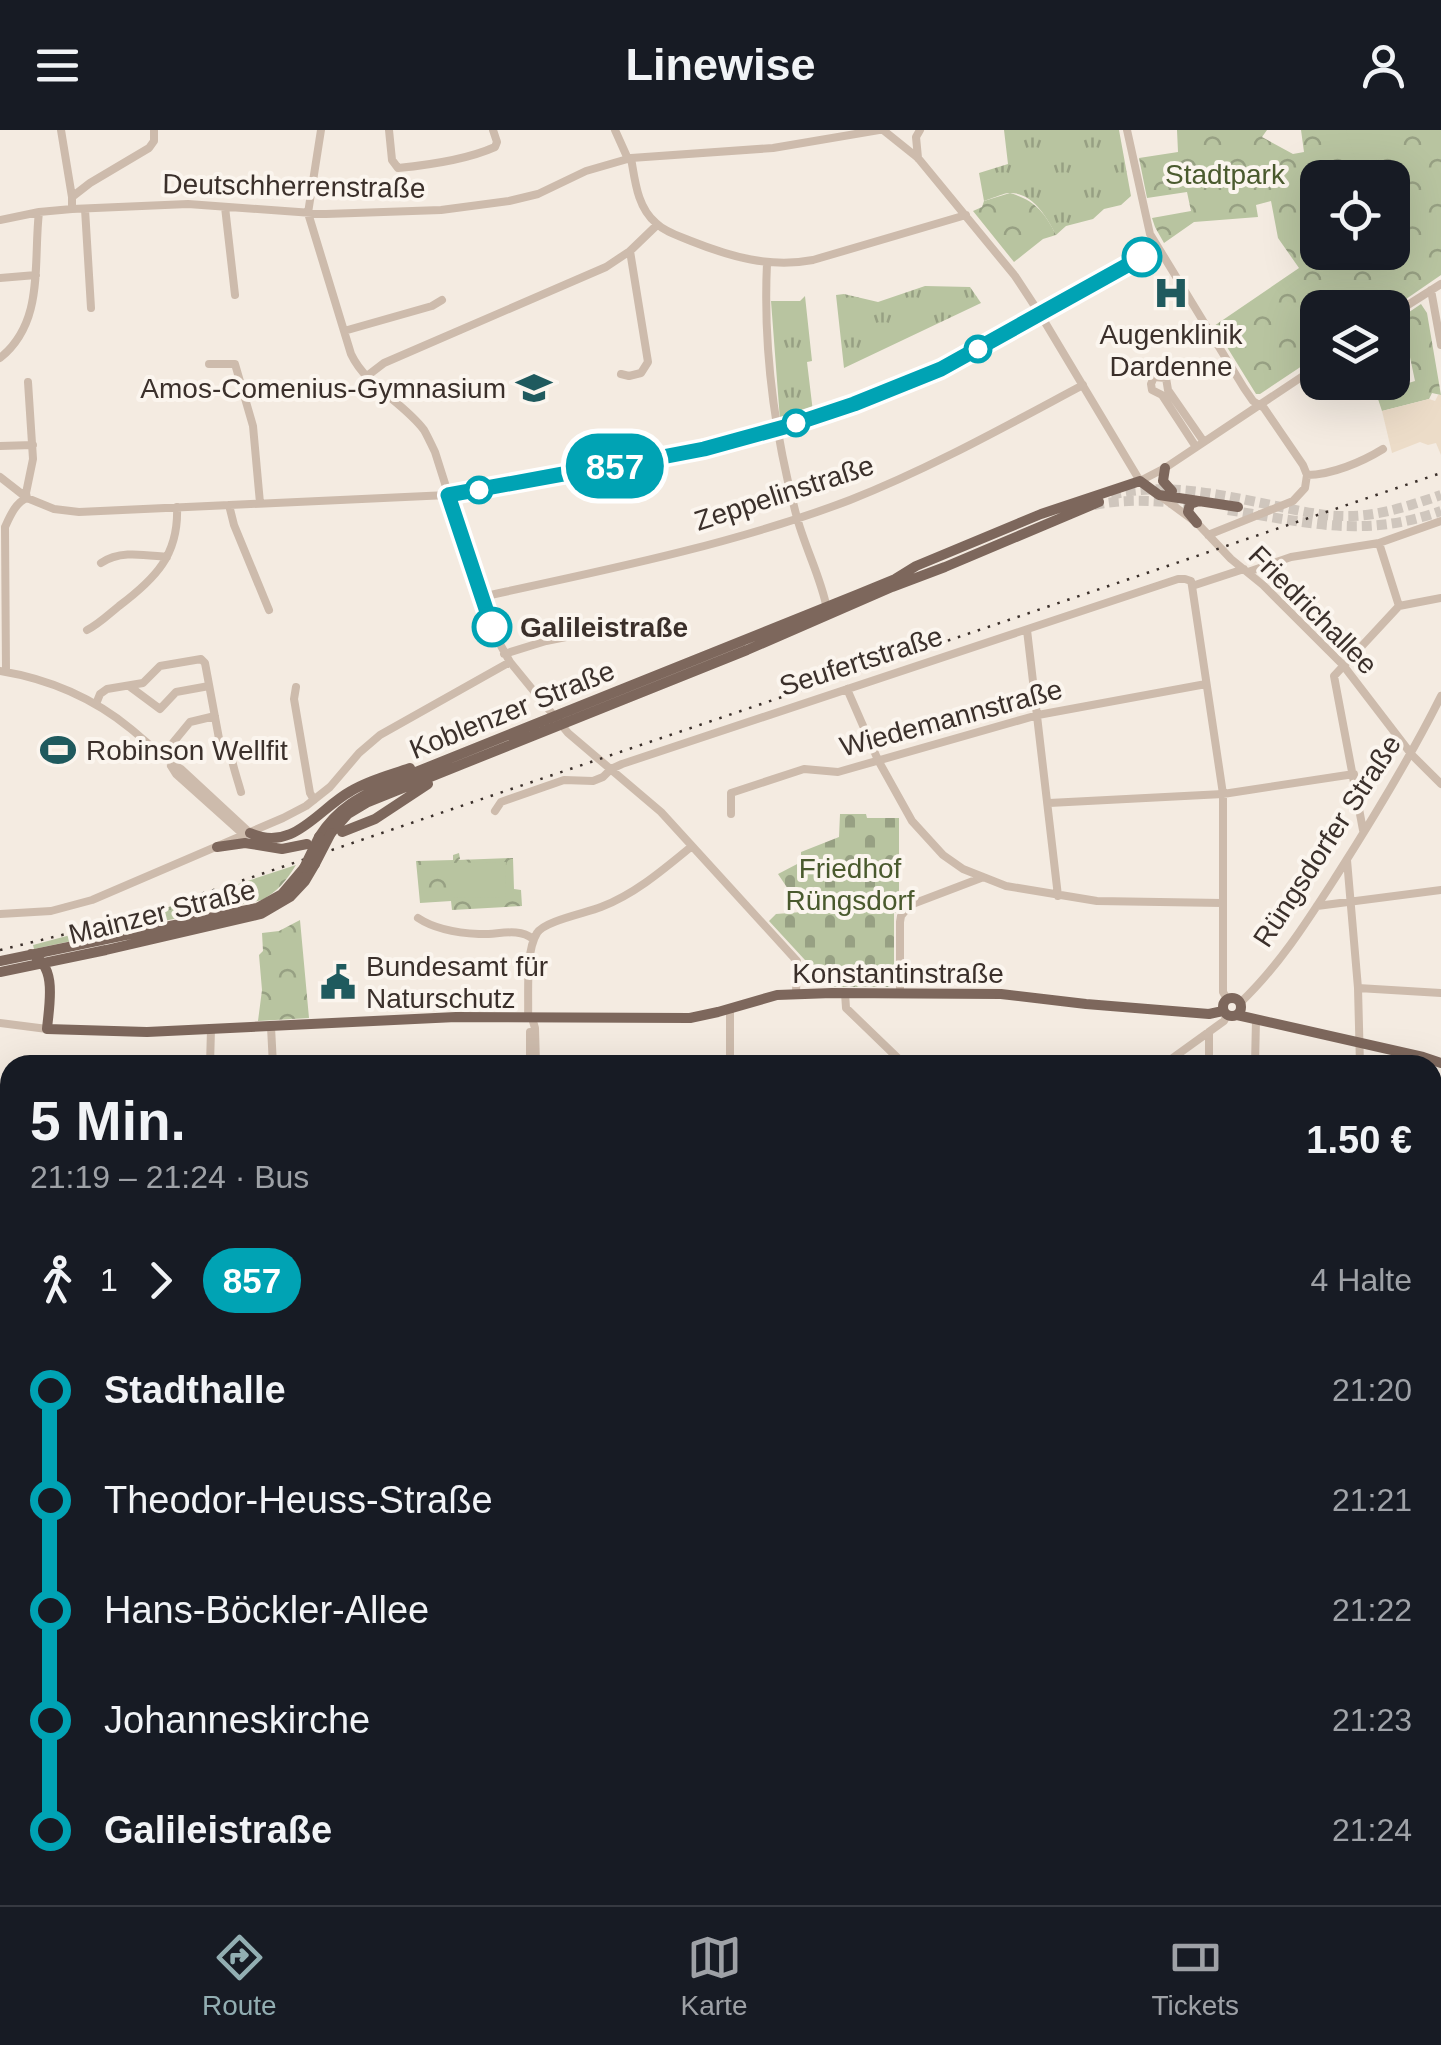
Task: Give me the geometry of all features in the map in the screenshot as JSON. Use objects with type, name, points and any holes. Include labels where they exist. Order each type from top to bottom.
[{"type":"main road","points":[[1165,468],[1163,482],[1172,491]]},
{"type":"main road","points":[[1137,482],[1239,506],[1159,495]]},
{"type":"main road","name":"Friedrichallee","points":[[1137,482],[1159,495]]},
{"type":"main road","name":"Koblenzer Straße","points":[[331,834],[336,815],[357,798],[532,726],[584,716],[1137,482]]},
{"type":"main road","points":[[1197,523],[1189,507],[1202,501]]},
{"type":"main road","name":"Koblenzer Straße","points":[[310,866],[348,814],[368,802],[826,613]]},
{"type":"main road","points":[[331,834],[375,818],[425,786],[501,749]]},
{"type":"main road","points":[[247,834],[271,839],[290,836],[360,786],[468,752]]},
{"type":"main road","points":[[247,834],[256,844]]},
{"type":"main road","points":[[220,846],[256,844],[276,848],[307,844]]},
{"type":"main road","name":"Mainzer Straße","points":[[0,961],[256,908],[282,894],[310,866]]},
{"type":"main road","name":"Mainzer Straße","points":[[0,972],[48,965],[261,914],[290,897],[305,880],[310,866]]},
{"type":"main road","points":[[48,1030],[48,965],[62,949]]},
{"type":"main road","points":[[31,954],[48,965]]},
{"type":"main road","name":"Konstantinstraße","points":[[48,1030],[147,1032],[433,1018],[690,1018],[796,993],[1001,994],[1198,1011],[1231,1008]]},
{"type":"main road","points":[[49,1008],[73,1030]]},
{"type":"main road","points":[[1231,1008],[1256,1019],[1410,1055]]},
{"type":"street","points":[[62,130],[72,210]]},
{"type":"street","points":[[72,197],[149,148],[154,130]]},
{"type":"street","points":[[322,130],[308,213],[354,361],[423,430],[435,452],[481,598],[507,658],[578,742],[661,812],[797,961],[796,993]]},
{"type":"street","points":[[389,130],[392,160],[398,168],[485,152],[497,142],[493,130]]},
{"type":"street","points":[[615,130],[630,158],[640,202],[657,225],[720,253],[767,263],[796,263],[966,215]]},
{"type":"street","points":[[881,130],[918,158],[1014,276],[1137,482],[1165,468],[1300,378]]},
{"type":"street","name":"Deutschherrenstraße","points":[[0,220],[39,212],[188,204],[308,213],[411,212],[538,194],[586,171],[630,158],[773,148],[881,130]]},
{"type":"street","points":[[918,158],[916,137],[920,130]]},
{"type":"street","points":[[1127,130],[1145,218],[1158,248],[1244,388],[1307,475],[1305,488],[1294,501],[1208,535]]},
{"type":"street","points":[[225,206],[236,295]]},
{"type":"street","points":[[85,210],[90,308]]},
{"type":"street","points":[[0,358],[16,342],[33,299],[39,212]]},
{"type":"street","points":[[367,376],[384,363],[606,267],[657,225]]},
{"type":"street","points":[[0,477],[27,498],[54,509],[78,512],[448,495],[673,455],[776,430],[941,369],[1158,248]]},
{"type":"street","points":[[621,374],[639,374],[648,362],[630,251]]},
{"type":"street","points":[[767,263],[768,359],[776,430],[796,518],[826,613]]},
{"type":"street","points":[[0,278],[36,275]]},
{"type":"street","points":[[1410,303],[1441,284]]},
{"type":"street","points":[[1431,290],[1441,345]]},
{"type":"street","points":[[344,331],[442,300]]},
{"type":"street","points":[[209,364],[235,364],[244,358]]},
{"type":"street","points":[[235,364],[253,426],[260,504]]},
{"type":"street","points":[[1154,377],[1166,378],[1168,390],[1200,445],[1162,395],[1152,390],[1154,377]]},
{"type":"street","points":[[28,382],[33,445],[27,498],[16,507],[5,527],[3,671],[54,684],[96,704],[180,769],[247,834]]},
{"type":"street","name":"Zeppelinstraße","points":[[481,598],[734,537],[854,498],[920,470],[1082,385]]},
{"type":"street","points":[[0,446],[33,445]]},
{"type":"street","points":[[1307,475],[1364,459],[1383,449]]},
{"type":"street","name":"Friedrichallee","points":[[1159,495],[1197,523],[1343,665],[1412,754],[1441,784]]},
{"type":"street","points":[[229,505],[269,610]]},
{"type":"street","points":[[87,630],[151,581],[167,558],[178,520],[177,508]]},
{"type":"street","name":"Seufertstraße","points":[[494,811],[501,802],[564,780],[593,781],[611,769],[1178,580],[1185,578],[1192,586],[1291,556],[1379,543],[1441,521]]},
{"type":"street","points":[[1379,543],[1399,606]]},
{"type":"street","points":[[101,563],[128,554],[167,558]]},
{"type":"street","points":[[1192,586],[1223,794],[1222,992],[1231,1008]]},
{"type":"street","points":[[1363,833],[1334,676],[1399,606],[1441,598]]},
{"type":"street","points":[[1027,630],[1058,896]]},
{"type":"street","points":[[0,914],[71,908],[300,810],[380,735],[507,658],[546,641],[586,633]]},
{"type":"street","points":[[96,704],[107,689],[143,683],[160,666],[201,659],[205,663],[222,753],[236,768],[240,792]]},
{"type":"street","name":"Wiedemannstraße","points":[[731,814],[731,793],[804,769],[838,772],[1038,715],[1206,684]]},
{"type":"street","points":[[129,686],[160,708],[176,692],[208,686]]},
{"type":"street","points":[[296,687],[294,699],[314,800]]},
{"type":"street","points":[[847,690],[878,760],[912,821],[943,855],[981,878],[1097,901],[1222,903]]},
{"type":"street","name":"Rüngsdorfer Straße","points":[[1177,1055],[1224,1021],[1231,1008],[1266,976],[1347,859],[1412,754],[1441,696]]},
{"type":"street","points":[[532,726],[539,717],[540,700]]},
{"type":"street","points":[[165,759],[190,722],[215,716]]},
{"type":"street","points":[[578,742],[577,728],[584,716]]},
{"type":"street","points":[[1048,803],[1223,794],[1354,774]]},
{"type":"street","points":[[232,819],[264,822],[300,810]]},
{"type":"street","points":[[220,846],[232,819]]},
{"type":"street","points":[[534,1055],[530,956],[541,927],[606,905],[633,891],[692,846]]},
{"type":"street","points":[[1347,859],[1360,1055]]},
{"type":"street","points":[[900,993],[900,922],[904,910],[981,878]]},
{"type":"street","points":[[1317,906],[1441,890]]},
{"type":"street","points":[[418,918],[440,929],[482,934],[522,932],[534,939]]},
{"type":"street","points":[[1358,988],[1441,993]]},
{"type":"street","points":[[845,993],[846,1008],[895,1055]]},
{"type":"street","points":[[730,1009],[730,1055]]},
{"type":"street","points":[[1255,1055],[1256,1019]]},
{"type":"street","name":"Konstantinstraße","points":[[0,1024],[48,1030]]},
{"type":"street","points":[[271,1026],[272,1055]]},
{"type":"street","points":[[210,1055],[211,1030]]},
{"type":"street","points":[[1209,1032],[1210,1055]]},
{"type":"green space","points":[[1004,130],[1119,130],[1131,196],[1093,219],[1066,226],[1056,235],[1043,213],[1024,196],[1008,193],[984,201],[979,173],[1008,164]]},
{"type":"green space","name":"Stadtpark","points":[[1177,130],[1267,130],[1262,137],[1293,154],[1304,152],[1301,130],[1441,130],[1441,275],[1410,296],[1410,290],[1300,290],[1300,367],[1256,394],[1214,326],[1299,268],[1278,238],[1271,201],[1256,205],[1258,217],[1194,222],[1164,243],[1152,218],[1191,211],[1187,192],[1147,198],[1139,158],[1178,152]]},
{"type":"green space","points":[[1346,130],[1380,130],[1388,156],[1356,160]]},
{"type":"green space","points":[[1010,193],[1038,208],[1056,235],[1043,239],[1014,262],[973,211],[982,207],[984,201]]},
{"type":"green space","points":[[925,286],[970,287],[981,303],[844,368],[836,295],[878,302]]},
{"type":"green space","points":[[805,296],[813,412],[783,421],[771,301],[800,301]]},
{"type":"green space","points":[[1421,304],[1427,313],[1441,395],[1432,393],[1429,399],[1382,411],[1378,400],[1410,400],[1410,383],[1415,381],[1410,357],[1410,311]]},
{"type":"green space","name":"Friedhof Rüngsdorf","points":[[840,814],[899,818],[894,987],[828,985],[769,921],[776,914],[802,912],[802,893],[790,892],[778,874],[801,862],[801,852],[839,837]]},
{"type":"green space","points":[[459,853],[458,860],[513,858],[514,889],[521,890],[522,906],[452,910],[451,901],[420,903],[416,861],[453,860],[453,855]]},
{"type":"green space","points":[[506,862],[505,897],[448,898],[448,863]]},
{"type":"green space","points":[[296,865],[281,885],[262,900],[34,949],[33,945],[138,917]]},
{"type":"green space","points":[[300,920],[309,1018],[258,1021],[262,933],[279,931]]},
{"type":"shaded area","points":[[1438,395],[1441,455],[1436,443],[1420,442],[1392,453],[1382,411],[1429,399],[1435,401]]},
{"type":"tunnel","points":[[1111,495],[1175,490],[1343,516],[1381,513],[1441,495]]},
{"type":"tunnel","points":[[1094,505],[1132,501],[1196,505]]},
{"type":"tunnel","points":[[1228,510],[1334,526],[1386,524],[1441,511]]},
{"type":"railway","points":[[0,950],[95,927],[223,887],[1441,473]]},
{"type":"bus line","name":"857","points":[[492,627],[448,495],[704,449],[833,412],[941,369],[1142,257]]},
{"type":"place","name":"Augenklinik Dardenne","points":[[1171,293]]},
{"type":"place","name":"Amos-Comenius-Gymnasium","points":[[534,388]]},
{"type":"place","name":"Galileistraße","points":[[492,627]]},
{"type":"place","name":"Robinson Wellfit","points":[[58,750]]},
{"type":"place","name":"Bundesamt für Naturschutz","points":[[338,982]]}]
